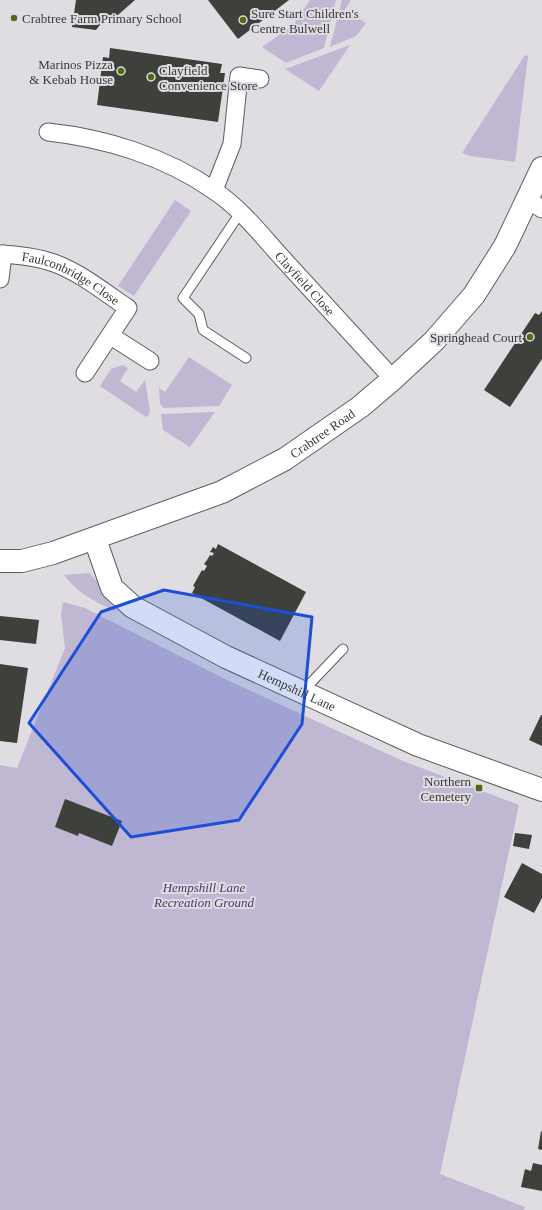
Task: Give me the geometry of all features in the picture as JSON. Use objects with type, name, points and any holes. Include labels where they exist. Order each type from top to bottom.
[{"type":"street","points":[[214,190],[232,144],[239,76],[260,79]]},
{"type":"street","name":"Clayfield Close","points":[[48,132],[71,134],[126,149],[170,166],[214,190],[240,213],[393,379]]},
{"type":"street","name":"Crabtree Road","points":[[0,561],[22,561],[94,539],[222,492],[260,474],[285,459],[348,416],[393,379],[434,341],[474,295],[534,204],[542,168]]},
{"type":"street","name":"Faulconbridge Close","points":[[0,279],[1,254],[23,256],[55,264],[75,272],[128,308],[85,374]]},
{"type":"street","points":[[111,336],[150,362]]},
{"type":"street","name":"Hempshill Lane","points":[[94,539],[112,588],[133,607],[226,657],[301,693],[418,745],[542,790]]},
{"type":"lane","points":[[240,213],[183,298],[199,314],[203,330],[246,358]]},
{"type":"lane","points":[[301,693],[343,649]]},
{"type":"highlighted area","points":[[164,590],[312,617],[302,724],[239,820],[131,837],[29,723],[101,612]]},
{"type":"green space","points":[[310,0],[336,0],[324,48],[286,63],[262,47],[293,25]]},
{"type":"green space","points":[[342,0],[351,0],[345,10],[366,23],[356,36],[330,47]]},
{"type":"green space","points":[[350,45],[319,91],[285,69]]},
{"type":"green space","points":[[525,55],[528,56],[515,162],[470,156],[462,153]]},
{"type":"green space","points":[[175,200],[191,211],[134,296],[118,286]]},
{"type":"green space","points":[[189,357],[232,385],[219,406],[163,408],[160,403],[159,388],[165,392]]},
{"type":"green space","points":[[123,365],[128,368],[120,381],[136,392],[145,380],[150,411],[149,415],[146,417],[100,386],[111,369]]},
{"type":"green space","points":[[215,412],[190,447],[163,430],[161,414]]},
{"type":"green space","points":[[89,573],[97,582],[117,612],[94,601],[82,593],[64,575]]},
{"type":"green space","name":"Hempshill Lane Recreation Ground","points":[[63,602],[85,608],[227,680],[403,761],[519,805],[440,1174],[525,1207],[524,1210],[0,1210],[0,765],[17,768],[65,648],[61,614]]},
{"type":"building","points":[[76,0],[135,0],[110,22],[103,21],[96,30],[72,27]]},
{"type":"building","name":"Sure Start Children's Centre Bulwell","points":[[208,0],[289,0],[238,39]]},
{"type":"building","points":[[110,48],[222,64],[220,73],[225,73],[218,122],[97,105],[103,57],[109,58]]},
{"type":"building","name":"Springhead Court","points":[[542,311],[542,359],[510,407],[484,390],[535,313],[539,315]]},
{"type":"building","points":[[218,544],[306,592],[280,641],[192,593],[195,587],[193,586],[202,570],[204,571],[207,566],[204,564],[210,555],[212,556],[214,553],[210,552],[213,547],[216,549]]},
{"type":"building","points":[[0,616],[39,620],[36,644],[0,640]]},
{"type":"building","points":[[0,664],[28,668],[17,743],[0,741]]},
{"type":"building","points":[[542,715],[542,746],[529,740]]},
{"type":"building","points":[[65,799],[122,821],[112,846],[79,833],[78,836],[55,827]]},
{"type":"building","points":[[515,833],[532,835],[529,849],[513,846]]},
{"type":"building","points":[[522,863],[542,874],[542,898],[534,913],[504,897]]},
{"type":"building","points":[[541,1131],[542,1132],[542,1150],[538,1149]]},
{"type":"building","points":[[533,1163],[542,1165],[542,1191],[521,1187],[525,1169],[531,1171]]},
{"type":"place","name":"Crabtree Farm Primary School","points":[[14,18]]},
{"type":"place","name":"Sure Start Children's Centre Bulwell","points":[[243,20]]},
{"type":"place","name":"Marinos Pizza & Kebab House","points":[[121,71]]},
{"type":"place","name":"Clayfield Convenience Store","points":[[151,77]]},
{"type":"place","name":"Springhead Court","points":[[530,337]]},
{"type":"place","name":"Northern Cemetery","points":[[479,788]]}]
